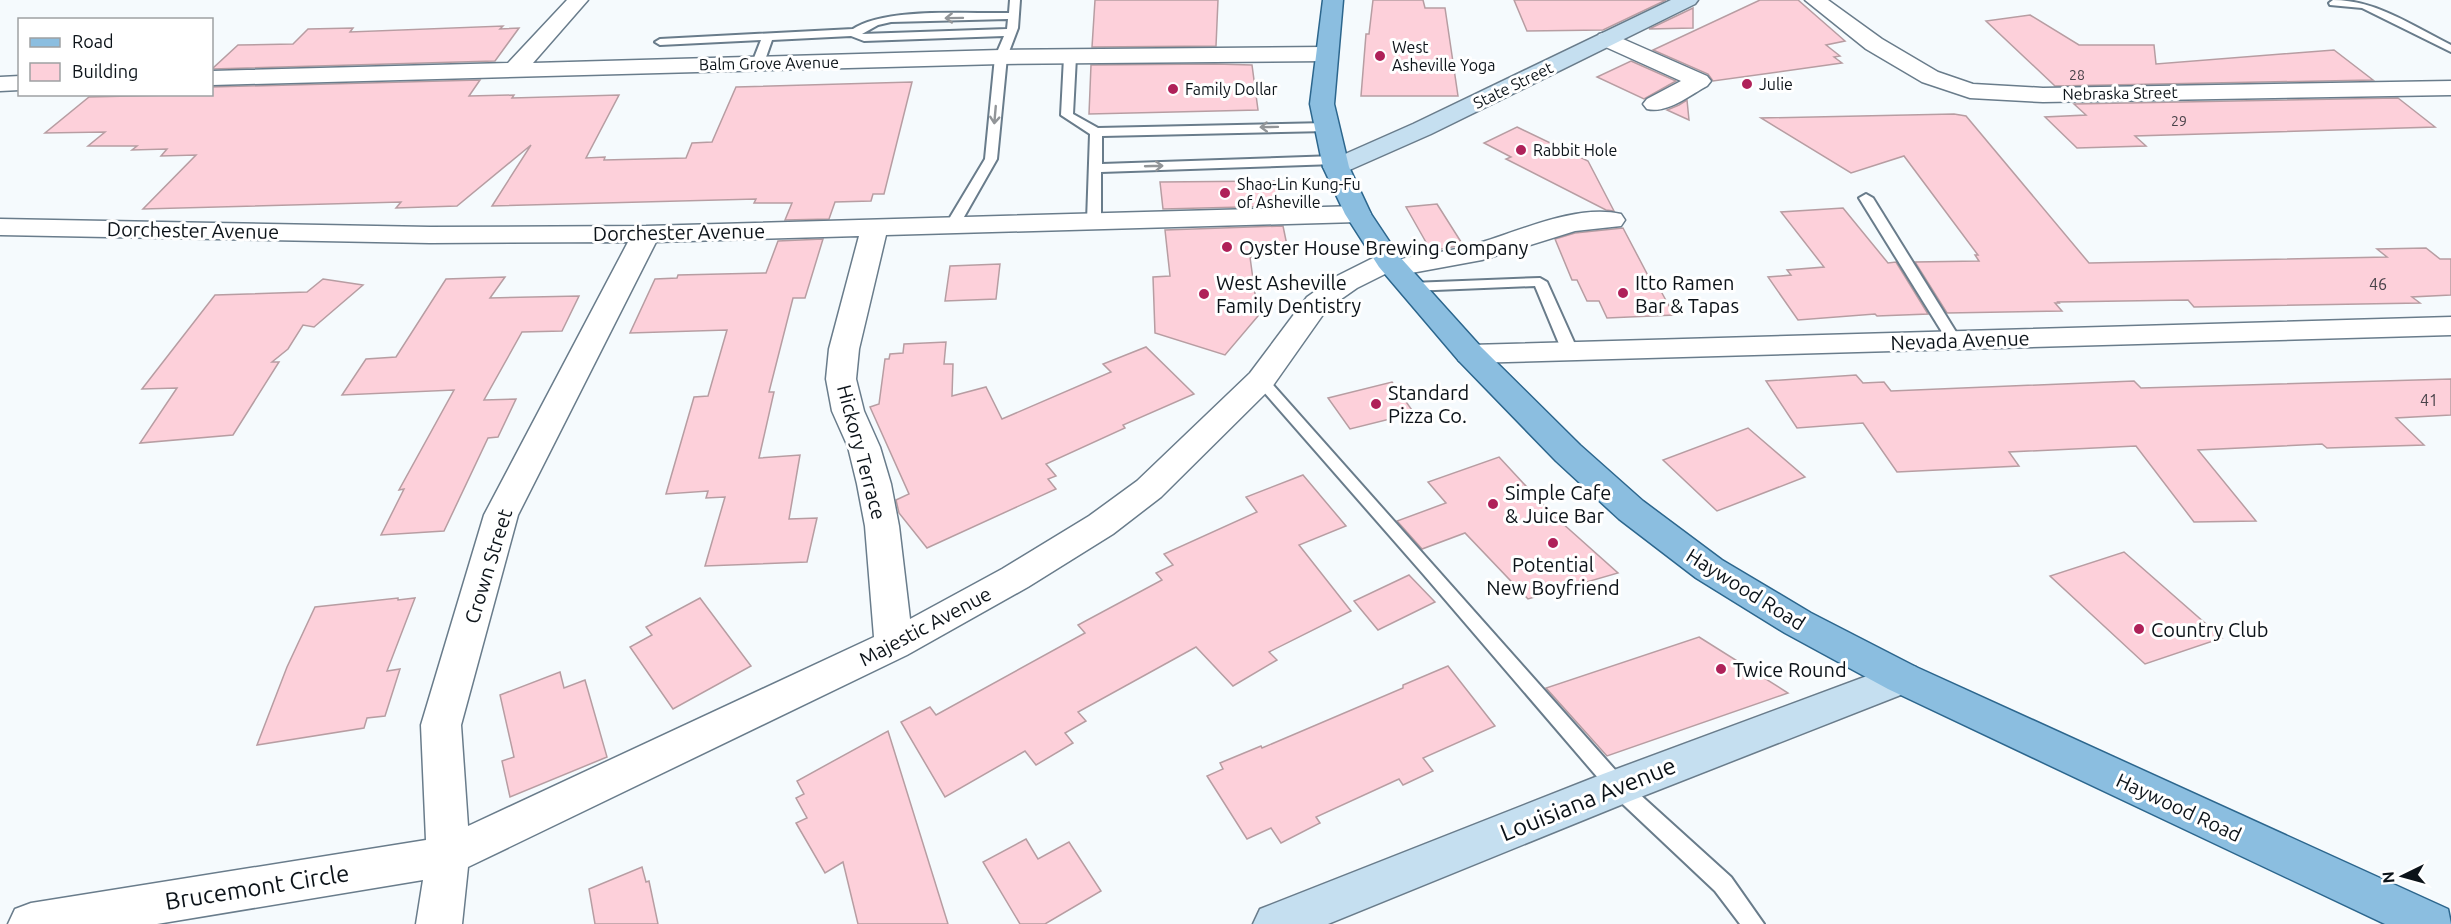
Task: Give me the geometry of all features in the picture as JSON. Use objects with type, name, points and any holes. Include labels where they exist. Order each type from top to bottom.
[{"type":"main road","name":"Haywood Road","points":[[1333,0],[1322,104],[1335,164],[1358,214],[1398,272],[1470,354],[1568,453],[1631,510],[1709,569],[1798,624],[1902,678],[2432,924]]},
{"type":"street","points":[[514,70],[578,0]]},
{"type":"street","name":"Nebraska Street","points":[[1815,0],[1874,44],[1930,77],[1970,91],[2043,95],[2451,88]]},
{"type":"street","name":"State Street","points":[[1335,164],[1422,129],[1680,1]]},
{"type":"street","points":[[1607,39],[1699,81],[1655,104]]},
{"type":"street","name":"Balm Grove Avenue","points":[[213,78],[1001,57],[1326,54]]},
{"type":"street","points":[[0,84],[18,83]]},
{"type":"street","points":[[0,211],[50,228]]},
{"type":"street","name":"Dorchester Avenue","points":[[0,227],[430,235],[646,234],[1358,214]]},
{"type":"street","name":"Majestic Avenue","points":[[448,856],[894,645],[1015,578],[1111,518],[1149,489],[1261,380],[1317,303],[1347,282],[1482,251],[1546,229],[1572,223],[1612,220]]},
{"type":"street","name":"Hickory Terrace","points":[[874,226],[844,350],[841,379],[848,411],[864,447],[874,484],[882,526],[894,645]]},
{"type":"street","name":"Crown Street","points":[[448,856],[441,725],[501,515],[646,234]]},
{"type":"street","name":"Nevada Avenue","points":[[1470,354],[2451,326]]},
{"type":"street","name":"Louisiana Avenue","points":[[1276,924],[1618,787],[1902,678]]},
{"type":"street","points":[[438,924],[448,856]]},
{"type":"street","name":"Brucemont Circle","points":[[31,924],[448,856]]},
{"type":"lane","points":[[953,224],[991,159],[1001,57],[1011,32],[1015,0]]},
{"type":"lane","points":[[2334,3],[2365,6],[2451,49]]},
{"type":"lane","points":[[660,42],[857,32],[874,23],[891,19],[1013,16]]},
{"type":"lane","points":[[857,32],[856,35],[864,38],[1011,32]]},
{"type":"lane","points":[[758,63],[768,37]]},
{"type":"lane","points":[[1070,57],[1067,115],[1096,132],[1327,127]]},
{"type":"lane","points":[[1094,220],[1096,132]]},
{"type":"lane","points":[[1096,168],[1335,164]]},
{"type":"lane","points":[[1866,198],[1954,340]]},
{"type":"lane","points":[[1398,272],[1539,282],[1570,351]]},
{"type":"lane","points":[[1261,380],[1431,570],[1618,787],[1723,884],[1752,924]]},
{"type":"building","points":[[1095,0],[1218,0],[1216,46],[1092,47]]},
{"type":"building","points":[[1373,0],[1423,0],[1425,8],[1445,8],[1458,96],[1361,96],[1366,34],[1369,34]]},
{"type":"building","points":[[1514,0],[1666,0],[1603,30],[1527,31]]},
{"type":"building","points":[[1760,0],[1798,0],[1845,41],[1826,45],[1840,56],[1834,57],[1842,63],[1713,81],[1708,74],[1653,50]]},
{"type":"building","points":[[1693,8],[1693,28],[1649,29]]},
{"type":"building","points":[[2030,15],[2079,45],[2154,45],[2156,64],[2334,50],[2373,80],[2055,86],[1986,21]]},
{"type":"building","points":[[503,26],[500,29],[519,28],[495,61],[213,69],[238,45],[293,44],[308,29],[353,28],[350,32]]},
{"type":"building","points":[[1631,61],[1676,81],[1644,99],[1597,77]]},
{"type":"building","name":"Family Dollar","points":[[1091,65],[1252,65],[1258,110],[1089,114]]},
{"type":"building","points":[[480,80],[469,96],[514,95],[512,98],[619,95],[586,158],[605,157],[604,160],[686,158],[692,143],[712,142],[736,87],[912,82],[884,194],[873,194],[871,201],[835,202],[829,219],[785,220],[792,203],[754,203],[756,199],[492,206],[531,145],[457,206],[396,208],[401,202],[143,209],[196,155],[161,156],[167,149],[132,150],[137,146],[88,146],[105,132],[45,133],[89,97],[213,96],[213,87]]},
{"type":"building","points":[[2398,98],[2435,127],[2135,136],[2146,146],[2077,148],[2045,117],[2086,115],[2074,104]]},
{"type":"building","points":[[1687,100],[1689,120],[1667,110],[1679,105]]},
{"type":"building","points":[[1954,114],[1966,116],[2089,263],[2387,257],[2377,249],[2426,248],[2440,259],[2451,259],[2451,295],[2412,297],[2420,303],[2194,307],[2188,300],[2058,302],[2055,303],[2062,311],[1947,313],[1915,262],[1979,261],[1975,255],[1978,255],[1904,156],[1851,173],[1761,118]]},
{"type":"building","points":[[1517,127],[1588,161],[1614,211],[1606,210],[1506,159],[1511,157],[1484,143]]},
{"type":"building","name":"Shao-Lin Kung-Fu of Asheville","points":[[1275,181],[1280,206],[1163,209],[1160,182]]},
{"type":"building","points":[[1437,204],[1463,245],[1431,251],[1406,207]]},
{"type":"building","points":[[1843,208],[1888,263],[1896,262],[1928,314],[1877,316],[1875,314],[1798,320],[1768,277],[1791,275],[1787,270],[1824,267],[1781,212]]},
{"type":"building","points":[[1283,226],[1289,255],[1250,257],[1258,316],[1225,355],[1155,333],[1153,277],[1170,276],[1165,230]]},
{"type":"building","name":"Itto Ramen Bar & Tapas","points":[[1623,228],[1653,285],[1657,284],[1674,315],[1607,318],[1599,301],[1587,301],[1577,280],[1572,280],[1555,239],[1575,233]]},
{"type":"building","points":[[823,239],[805,298],[793,298],[769,392],[774,392],[759,458],[800,455],[789,519],[817,518],[807,562],[705,566],[725,497],[706,498],[708,491],[666,494],[694,397],[708,396],[727,330],[630,333],[655,279],[677,278],[678,275],[766,273],[778,241]]},
{"type":"building","points":[[1000,264],[996,299],[945,301],[950,266]]},
{"type":"building","points":[[505,277],[490,298],[579,296],[562,331],[522,332],[484,400],[516,399],[498,437],[488,438],[444,531],[381,535],[404,489],[399,490],[454,390],[342,395],[366,359],[396,357],[446,279]]},
{"type":"building","points":[[323,279],[363,285],[314,327],[303,325],[288,349],[272,362],[279,362],[233,435],[140,443],[177,388],[142,389],[215,295],[307,292]]},
{"type":"building","points":[[946,342],[944,364],[953,364],[952,396],[986,387],[1002,419],[1111,372],[1103,364],[1146,347],[1194,394],[1123,425],[1125,428],[1046,464],[1056,476],[1048,479],[1056,489],[927,548],[899,513],[896,500],[909,494],[870,407],[879,404],[885,359],[889,359],[890,354],[903,353],[904,344]]},
{"type":"building","points":[[1856,375],[1863,383],[1884,382],[1891,391],[2134,381],[2141,388],[2451,379],[2451,415],[2396,418],[2424,445],[2327,448],[2322,444],[2198,450],[2256,521],[2194,522],[2136,446],[2009,452],[2019,466],[1897,472],[1863,423],[1797,428],[1766,381]]},
{"type":"building","name":"Standard Pizza Co.","points":[[1392,382],[1414,413],[1350,429],[1328,398]]},
{"type":"building","points":[[1748,428],[1805,477],[1717,511],[1663,460]]},
{"type":"building","points":[[1499,457],[1552,514],[1618,573],[1528,599],[1465,533],[1422,549],[1397,521],[1446,503],[1428,482]]},
{"type":"building","points":[[1303,475],[1346,526],[1299,545],[1351,611],[1269,652],[1277,660],[1233,686],[1196,647],[1078,712],[1086,721],[1065,733],[1073,743],[1036,765],[1025,751],[945,797],[901,722],[930,707],[936,715],[1085,633],[1078,625],[1162,580],[1156,573],[1173,565],[1164,554],[1257,512],[1246,497]]},
{"type":"building","points":[[2124,552],[2222,638],[2145,664],[2050,576]]},
{"type":"building","points":[[1409,575],[1435,602],[1378,630],[1354,601]]},
{"type":"building","points":[[398,598],[398,600],[415,598],[387,671],[400,669],[385,716],[367,718],[364,728],[257,745],[287,667],[315,607]]},
{"type":"building","points":[[700,598],[751,666],[673,709],[630,647],[652,635],[646,627]]},
{"type":"building","points":[[1699,637],[1788,693],[1607,756],[1546,688]]},
{"type":"building","points":[[1448,666],[1495,726],[1423,758],[1433,771],[1403,785],[1399,779],[1316,817],[1320,823],[1281,843],[1271,828],[1247,839],[1207,776],[1223,769],[1220,763],[1261,746],[1262,748],[1403,688],[1403,685]]},
{"type":"building","points":[[560,672],[564,688],[585,680],[607,757],[510,797],[502,761],[514,757],[500,695]]},
{"type":"building","points":[[888,731],[948,924],[858,924],[843,862],[825,873],[796,823],[807,818],[796,798],[804,794],[797,781]]},
{"type":"building","points":[[1026,839],[1038,859],[1069,842],[1101,891],[1045,924],[1020,924],[983,862]]},
{"type":"building","points":[[642,867],[646,882],[649,881],[658,924],[595,924],[589,889]]},
{"type":"place","name":"West Asheville Yoga","points":[[1380,56]]},
{"type":"place","name":"Julie","points":[[1747,84]]},
{"type":"place","name":"Family Dollar","points":[[1173,89]]},
{"type":"place","name":"Rabbit Hole","points":[[1521,150]]},
{"type":"place","name":"Shao-Lin Kung-Fu of Asheville","points":[[1225,193]]},
{"type":"place","name":"Oyster House Brewing Company","points":[[1227,247]]},
{"type":"place","name":"Itto Ramen Bar & Tapas","points":[[1623,293]]},
{"type":"place","name":"West Asheville Family Dentistry","points":[[1204,294]]},
{"type":"place","name":"Standard Pizza Co.","points":[[1376,404]]},
{"type":"place","name":"Simple Cafe & Juice Bar","points":[[1493,504]]},
{"type":"place","name":"Potential New Boyfriend","points":[[1553,543]]},
{"type":"place","name":"Country Club","points":[[2139,629]]},
{"type":"place","name":"Twice Round","points":[[1721,669]]}]
